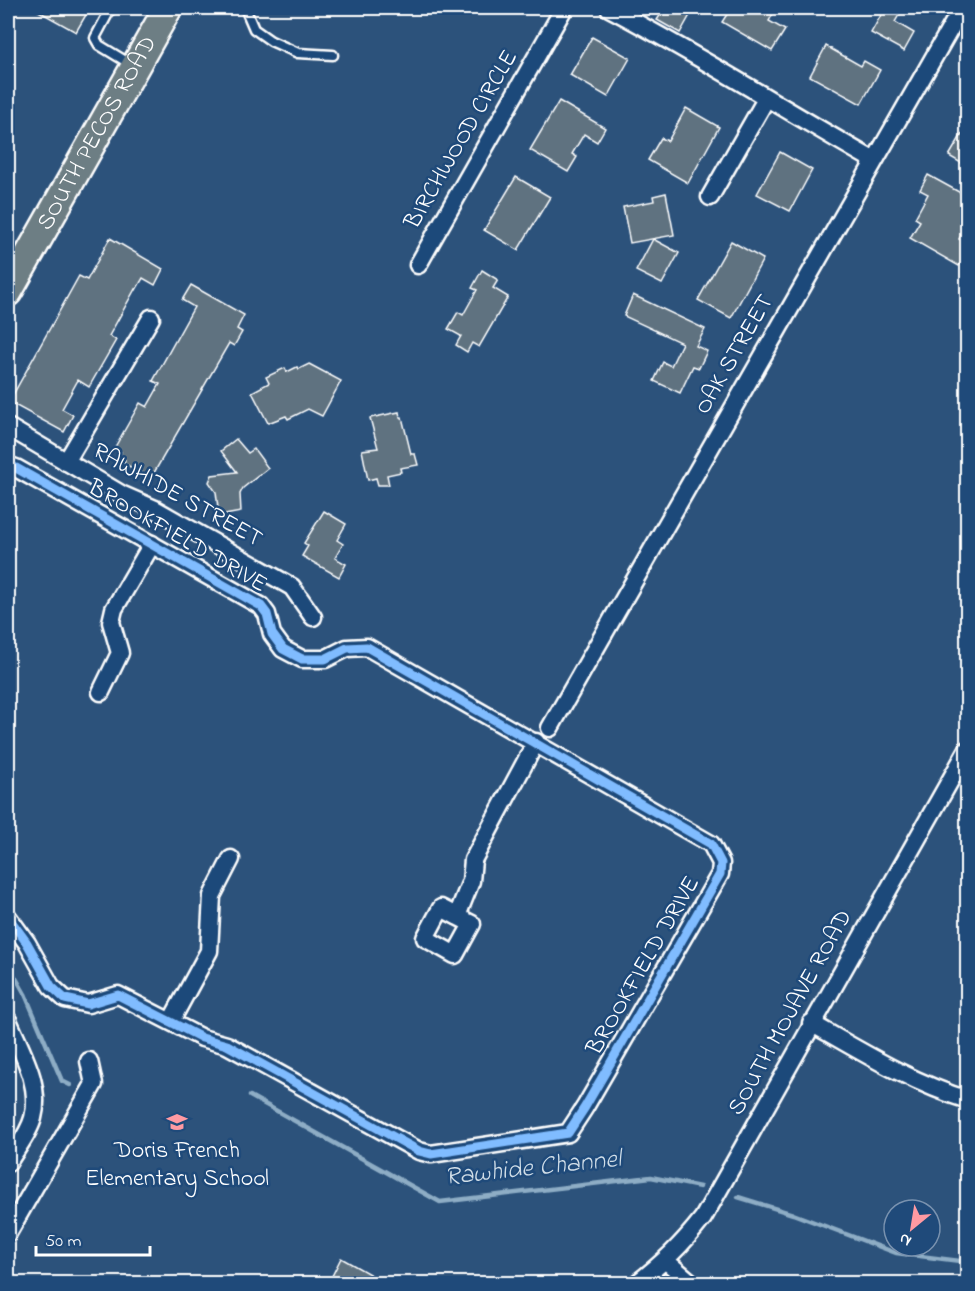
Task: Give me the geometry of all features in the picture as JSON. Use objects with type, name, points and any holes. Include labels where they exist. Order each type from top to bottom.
[{"type":"main road","name":"SOUTH PECOS ROAD","points":[[8,292],[168,8]]},
{"type":"street","name":"BIRCHWOOD CIRCLE","points":[[418,265],[564,8]]},
{"type":"street","points":[[609,8],[672,41],[766,99],[873,160]]},
{"type":"street","name":"OAK STREET","points":[[550,728],[962,8]]},
{"type":"street","points":[[710,197],[766,99]]},
{"type":"street","points":[[66,462],[151,318]]},
{"type":"street","name":"RAWHIDE STREET","points":[[8,427],[121,494],[153,508],[292,587],[313,617]]},
{"type":"street","name":"BROOKFIELD DRIVE","points":[[8,465],[261,606],[267,614],[272,634],[283,649],[302,659],[325,659],[346,648],[367,647],[711,844],[721,863],[720,874],[568,1133],[431,1154],[419,1151],[227,1045],[202,1038],[118,995],[88,1004],[65,999],[51,986],[27,943],[8,916]]},
{"type":"street","points":[[101,692],[120,653],[111,622],[114,609],[152,544]]},
{"type":"street","points":[[456,916],[471,881],[473,860],[536,742]]},
{"type":"street","name":"SOUTH MOJAVE ROAD","points":[[636,1284],[666,1261],[684,1243],[703,1218],[811,1023],[968,749]]},
{"type":"street","points":[[171,1021],[209,951],[212,896],[231,859]]},
{"type":"street","points":[[8,1020],[27,1065],[36,1096],[33,1120],[8,1163]]},
{"type":"street","points":[[811,1023],[900,1073],[968,1100]]},
{"type":"street","points":[[8,1233],[94,1084],[89,1061]]},
{"type":"street","points":[[666,1261],[693,1284]]},
{"type":"lane","points":[[111,8],[95,38],[99,45],[135,67]]},
{"type":"lane","points":[[244,8],[254,29],[271,41],[298,53],[333,55]]},
{"type":"building","points":[[33,8],[90,8],[76,32]]},
{"type":"building","points":[[665,8],[694,8],[680,33],[657,20]]},
{"type":"building","points":[[731,8],[767,8],[774,12],[769,21],[785,30],[772,51],[722,22]]},
{"type":"building","points":[[885,8],[903,8],[895,22],[914,33],[904,51],[871,33]]},
{"type":"building","points":[[592,37],[630,58],[608,97],[570,75]]},
{"type":"building","points":[[826,46],[861,66],[864,61],[880,70],[861,104],[810,76]]},
{"type":"building","points":[[559,101],[605,128],[597,142],[584,134],[572,154],[577,157],[568,172],[530,150]]},
{"type":"building","points":[[686,108],[719,127],[688,183],[648,160],[661,138],[668,141]]},
{"type":"building","points":[[968,124],[968,167],[949,156]]},
{"type":"building","points":[[780,152],[812,170],[790,211],[757,194]]},
{"type":"building","points":[[928,175],[968,197],[968,224],[959,239],[968,244],[968,251],[959,266],[910,238],[920,221],[915,218],[928,194],[920,190]]},
{"type":"building","points":[[516,177],[550,197],[518,250],[484,230]]},
{"type":"building","points":[[666,193],[674,235],[630,243],[623,207],[654,201],[653,196]]},
{"type":"building","points":[[110,238],[163,269],[155,285],[143,278],[135,289],[109,336],[116,340],[89,387],[78,380],[62,409],[73,415],[64,432],[9,402],[79,276],[87,280]]},
{"type":"building","points":[[653,239],[679,253],[662,284],[636,271]]},
{"type":"building","points":[[731,241],[763,259],[731,318],[698,300]]},
{"type":"building","points":[[482,270],[498,280],[493,288],[508,297],[479,347],[472,343],[467,352],[456,345],[461,336],[448,329],[458,312],[463,315],[477,290],[472,288]]},
{"type":"building","points":[[191,285],[244,315],[237,329],[242,332],[234,346],[229,343],[151,478],[123,463],[125,460],[119,456],[121,452],[115,447],[140,403],[147,407],[160,384],[153,381],[194,307],[182,300]]},
{"type":"building","points":[[633,295],[705,329],[696,346],[707,351],[699,368],[693,366],[680,393],[654,381],[663,362],[671,366],[682,343],[624,316]]},
{"type":"building","points":[[309,364],[341,381],[322,416],[308,409],[288,419],[286,416],[268,423],[252,392],[269,383],[266,377],[285,368],[287,372]]},
{"type":"building","points":[[399,412],[411,454],[415,454],[418,465],[400,468],[401,472],[387,475],[389,485],[378,485],[376,478],[368,480],[362,450],[378,448],[370,418]]},
{"type":"building","points":[[236,439],[248,453],[254,449],[268,468],[243,488],[240,494],[241,512],[219,516],[216,492],[209,482],[212,475],[237,472],[221,451]]},
{"type":"building","points":[[324,511],[346,524],[337,540],[343,544],[335,558],[346,564],[339,577],[302,556],[308,546],[304,543]]},
{"type":"building","points":[[341,1258],[387,1284],[328,1284]]},
{"type":"waterway","name":"Rawhide Channel","points":[[8,964],[25,994],[62,1081],[70,1085]]},
{"type":"waterway","name":"Rawhide Channel","points":[[250,1096],[440,1202],[651,1177],[700,1187]]},
{"type":"waterway","name":"Rawhide Channel","points":[[738,1197],[793,1214],[896,1253],[968,1262]]},
{"type":"cycle path","points":[[8,465],[261,606],[267,614],[272,634],[283,649],[302,659],[325,659],[347,648],[367,647],[711,844],[721,863],[720,874],[568,1133],[431,1154],[419,1151],[227,1045],[202,1038],[118,995],[88,1004],[65,999],[51,986],[27,943],[8,917]]},
{"type":"place","name":"Doris French Elementary School","points":[[177,1122]]}]
